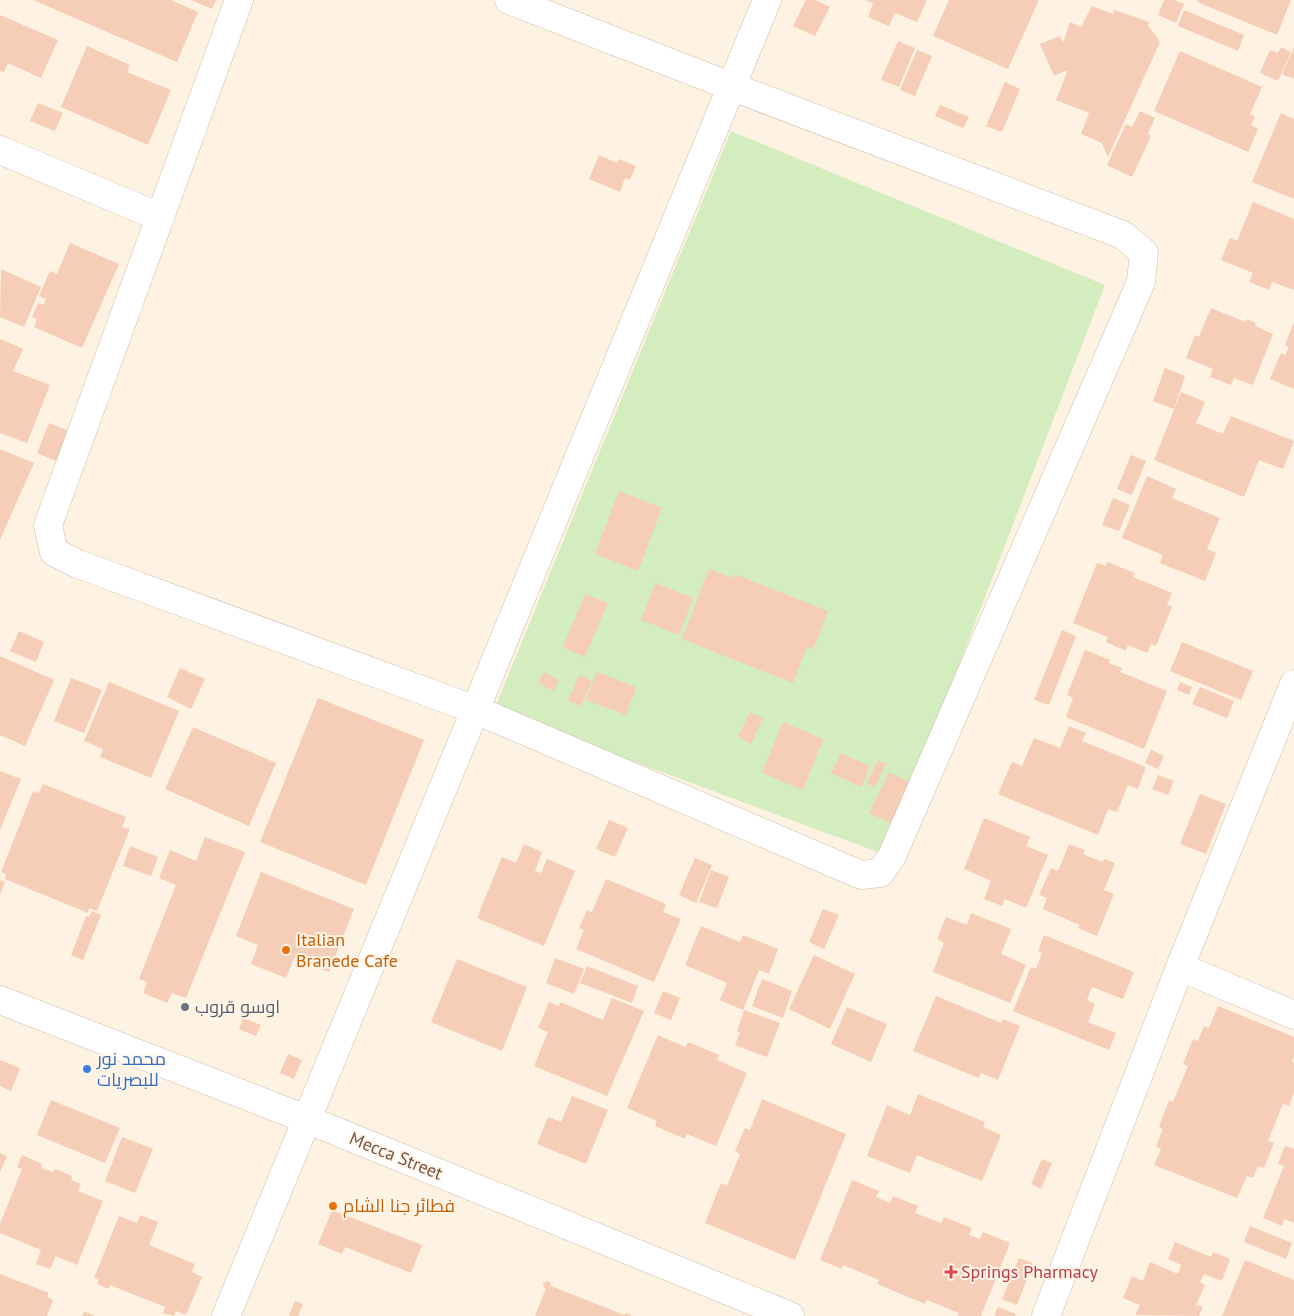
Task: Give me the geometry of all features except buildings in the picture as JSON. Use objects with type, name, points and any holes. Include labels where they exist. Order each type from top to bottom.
[{"type":"street","points":[[239,0],[48,525],[54,552],[78,564],[476,710],[861,875],[880,873],[892,856],[1141,282],[1144,253],[1123,235],[509,0]]},
{"type":"street","points":[[226,1316],[476,710],[730,86],[767,0]]},
{"type":"street","points":[[0,150],[160,216]]},
{"type":"street","points":[[1046,1316],[1180,968],[1294,684]]},
{"type":"street","points":[[1180,968],[1294,1015]]},
{"type":"street","name":"Mecca Street","points":[[0,1000],[306,1119],[790,1316]]},
{"type":"green space","points":[[731,131],[1105,285],[886,855],[494,710]]},
{"type":"place","name":"Italian Branede Cafe","points":[[286,950]]},
{"type":"place","name":"اوسو قروب","points":[[185,1007]]},
{"type":"place","name":"محمد نور للبصريات","points":[[87,1069]]},
{"type":"place","name":"فطائر جنا الشام","points":[[333,1206]]},
{"type":"place","name":"Springs Pharmacy","points":[[951,1272]]}]
